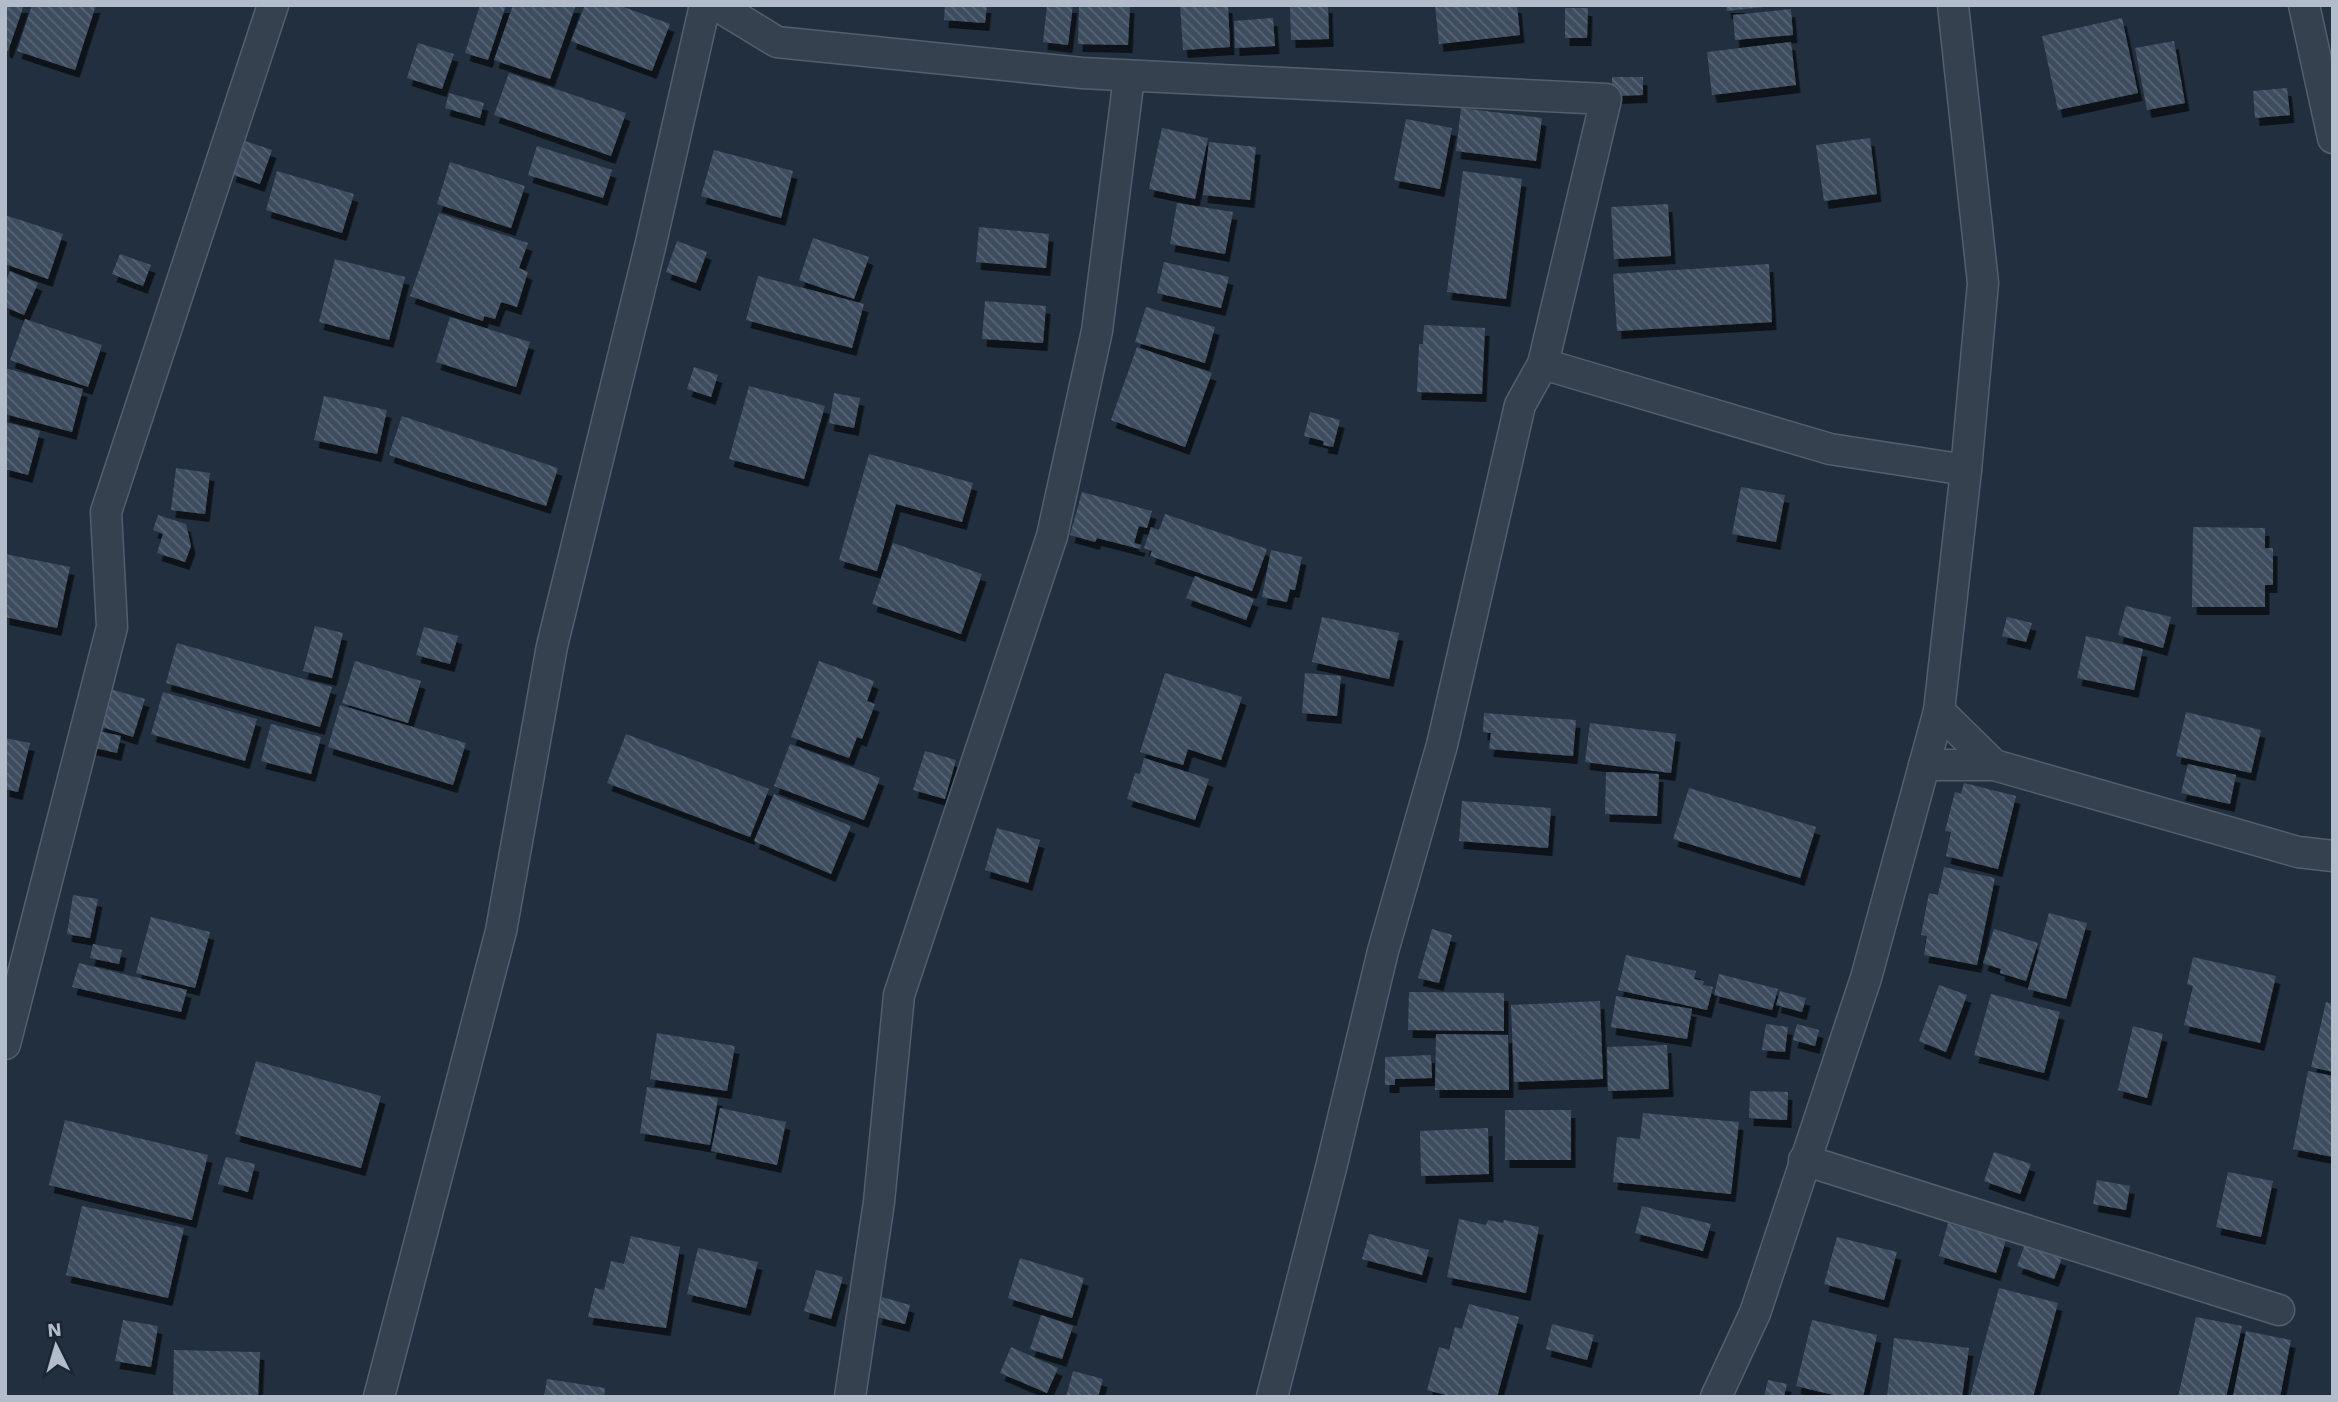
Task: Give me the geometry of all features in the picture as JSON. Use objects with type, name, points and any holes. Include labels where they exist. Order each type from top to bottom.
[{"type":"street","points":[[5,1044],[112,627],[106,512],[273,5]]},
{"type":"street","points":[[379,1397],[501,931],[552,646],[650,247],[705,5]]},
{"type":"street","points":[[716,5],[777,42],[1129,76],[1606,99],[1543,364],[1520,405],[1442,745],[1382,951],[1331,1168],[1272,1397]]},
{"type":"street","points":[[1716,1397],[1755,1313],[1866,978],[1939,711],[1966,470],[1983,283],[1952,5]]},
{"type":"street","points":[[2305,5],[2333,138]]},
{"type":"street","points":[[850,1397],[879,1202],[900,995],[1052,536],[1097,331],[1129,76]]},
{"type":"street","points":[[1543,364],[1830,449],[1966,470]]},
{"type":"street","points":[[1939,711],[1994,765]]},
{"type":"street","points":[[1924,765],[1994,765],[2298,852],[2333,856]]},
{"type":"street","points":[[1804,1160],[2279,1310]]},
{"type":"building","points":[[5,5],[24,5],[8,51],[5,49]]},
{"type":"building","points":[[32,5],[96,5],[75,70],[17,51]]},
{"type":"building","points":[[480,5],[506,5],[488,60],[465,53]]},
{"type":"building","points":[[513,5],[576,5],[550,79],[494,60]]},
{"type":"building","points":[[585,5],[618,5],[670,24],[652,71],[571,41]]},
{"type":"building","points":[[945,5],[987,5],[985,23],[944,20]]},
{"type":"building","points":[[1047,5],[1073,5],[1068,45],[1043,42]]},
{"type":"building","points":[[1079,5],[1130,5],[1128,45],[1078,44]]},
{"type":"building","points":[[1180,5],[1228,5],[1230,47],[1183,50]]},
{"type":"building","points":[[1290,5],[1328,5],[1329,39],[1291,40]]},
{"type":"building","points":[[1435,5],[1517,5],[1520,35],[1439,44]]},
{"type":"building","points":[[1726,5],[1763,5],[1763,7],[1727,11]]},
{"type":"building","points":[[1565,8],[1588,8],[1587,38],[1565,38]]},
{"type":"building","points":[[1791,9],[1793,35],[1735,40],[1733,15]]},
{"type":"building","points":[[1273,18],[1275,46],[1235,48],[1234,21]]},
{"type":"building","points":[[2122,18],[2138,93],[2058,110],[2042,36]]},
{"type":"building","points":[[2174,41],[2185,103],[2147,110],[2135,48]]},
{"type":"building","points":[[1791,42],[1796,85],[1712,95],[1707,52]]},
{"type":"building","points":[[418,43],[454,54],[442,89],[407,78]]},
{"type":"building","points":[[509,73],[626,113],[611,156],[494,115]]},
{"type":"building","points":[[1612,77],[1643,77],[1643,95],[1612,96]]},
{"type":"building","points":[[2287,88],[2290,115],[2255,118],[2253,91]]},
{"type":"building","points":[[449,93],[484,103],[480,118],[445,108]]},
{"type":"building","points":[[1461,108],[1542,118],[1536,161],[1456,151]]},
{"type":"building","points":[[1406,119],[1452,128],[1440,189],[1394,180]]},
{"type":"building","points":[[1162,128],[1208,138],[1195,199],[1149,189]]},
{"type":"building","points":[[1870,138],[1877,194],[1824,201],[1816,145]]},
{"type":"building","points":[[242,140],[272,150],[260,184],[231,174]]},
{"type":"building","points":[[1209,142],[1256,147],[1250,200],[1203,195]]},
{"type":"building","points":[[537,146],[612,170],[603,198],[528,175]]},
{"type":"building","points":[[714,150],[793,171],[781,218],[701,196]]},
{"type":"building","points":[[450,162],[525,186],[511,228],[437,204]]},
{"type":"building","points":[[277,171],[354,194],[342,233],[266,210]]},
{"type":"building","points":[[1463,171],[1522,179],[1506,299],[1447,292]]},
{"type":"building","points":[[1177,203],[1233,212],[1225,254],[1170,244]]},
{"type":"building","points":[[1668,204],[1671,256],[1614,259],[1611,207]]},
{"type":"building","points":[[439,213],[528,243],[519,268],[528,272],[517,307],[501,302],[495,319],[484,316],[483,321],[410,296]]},
{"type":"building","points":[[5,215],[63,234],[48,279],[5,264]]},
{"type":"building","points":[[979,227],[1049,234],[1046,268],[976,262]]},
{"type":"building","points":[[813,238],[869,257],[854,299],[799,280]]},
{"type":"building","points":[[677,241],[707,252],[696,283],[666,272]]},
{"type":"building","points":[[120,254],[151,265],[143,286],[112,274]]},
{"type":"building","points":[[335,259],[405,277],[389,340],[319,322]]},
{"type":"building","points":[[1164,262],[1229,277],[1221,308],[1157,293]]},
{"type":"building","points":[[1769,264],[1772,322],[1617,331],[1613,274]]},
{"type":"building","points":[[10,271],[38,283],[24,315],[5,307],[5,283]]},
{"type":"building","points":[[758,276],[864,304],[852,348],[746,320]]},
{"type":"building","points":[[985,301],[1046,306],[1043,343],[982,339]]},
{"type":"building","points":[[1146,307],[1215,327],[1205,363],[1135,342]]},
{"type":"building","points":[[450,317],[530,342],[516,387],[436,362]]},
{"type":"building","points":[[25,319],[102,345],[88,387],[10,360]]},
{"type":"building","points":[[1424,325],[1485,328],[1482,394],[1417,392],[1419,344],[1423,344]]},
{"type":"building","points":[[1137,347],[1212,373],[1185,447],[1111,420]]},
{"type":"building","points":[[694,367],[718,375],[711,397],[687,389]]},
{"type":"building","points":[[5,368],[83,389],[72,432],[5,414]]},
{"type":"building","points":[[749,386],[825,406],[804,479],[729,459]]},
{"type":"building","points":[[834,393],[860,398],[854,428],[829,423]]},
{"type":"building","points":[[324,396],[387,410],[377,454],[314,440]]},
{"type":"building","points":[[1310,412],[1340,420],[1333,447],[1323,445],[1324,441],[1304,436]]},
{"type":"building","points":[[402,416],[558,468],[546,506],[389,455]]},
{"type":"building","points":[[5,422],[40,431],[28,475],[5,469]]},
{"type":"building","points":[[869,454],[973,483],[962,522],[896,504],[877,571],[839,560]]},
{"type":"building","points":[[176,468],[210,473],[205,514],[171,510]]},
{"type":"building","points":[[1741,487],[1785,495],[1776,542],[1732,534]]},
{"type":"building","points":[[1082,492],[1152,511],[1147,528],[1139,526],[1134,543],[1141,545],[1140,549],[1097,538],[1095,542],[1070,535]]},
{"type":"building","points":[[1165,514],[1267,549],[1252,591],[1150,556],[1152,551],[1144,548],[1151,527],[1159,530]]},
{"type":"building","points":[[158,515],[186,524],[191,546],[185,562],[157,553],[163,534],[153,530]]},
{"type":"building","points":[[2193,527],[2265,528],[2265,548],[2273,548],[2273,585],[2265,585],[2265,607],[2192,607]]},
{"type":"building","points":[[893,543],[982,574],[961,634],[872,604]]},
{"type":"building","points":[[1271,550],[1302,557],[1295,590],[1290,589],[1287,602],[1262,597]]},
{"type":"building","points":[[5,554],[70,567],[57,628],[5,617]]},
{"type":"building","points":[[1195,576],[1254,599],[1246,620],[1186,598]]},
{"type":"building","points":[[2126,606],[2171,617],[2163,648],[2118,635]]},
{"type":"building","points":[[1322,617],[1399,633],[1389,679],[1312,662]]},
{"type":"building","points":[[2007,617],[2032,623],[2026,642],[2002,636]]},
{"type":"building","points":[[315,626],[343,633],[332,678],[303,671]]},
{"type":"building","points":[[424,627],[458,636],[450,664],[416,655]]},
{"type":"building","points":[[2086,636],[2143,649],[2134,690],[2077,678]]},
{"type":"building","points":[[177,643],[332,687],[320,727],[166,683]]},
{"type":"building","points":[[355,661],[421,681],[408,723],[342,703]]},
{"type":"building","points":[[819,661],[874,681],[867,701],[875,704],[862,739],[857,737],[849,758],[791,737]]},
{"type":"building","points":[[1165,673],[1242,697],[1221,760],[1188,749],[1183,765],[1140,752]]},
{"type":"building","points":[[1305,673],[1341,676],[1337,716],[1302,713]]},
{"type":"building","points":[[110,689],[145,699],[133,737],[99,726]]},
{"type":"building","points":[[163,692],[257,719],[245,761],[151,734]]},
{"type":"building","points":[[340,705],[466,743],[453,785],[328,747]]},
{"type":"building","points":[[2186,712],[2261,730],[2251,773],[2176,756]]},
{"type":"building","points":[[1484,713],[1576,720],[1573,756],[1489,749],[1491,733],[1483,732]]},
{"type":"building","points":[[1590,723],[1676,734],[1671,773],[1585,762]]},
{"type":"building","points":[[271,724],[321,737],[311,774],[261,761]]},
{"type":"building","points":[[90,729],[121,736],[117,753],[86,746]]},
{"type":"building","points":[[626,734],[769,789],[750,837],[607,783]]},
{"type":"building","points":[[5,738],[30,743],[18,792],[5,789]]},
{"type":"building","points":[[790,744],[880,778],[864,820],[774,786]]},
{"type":"building","points":[[925,751],[956,760],[945,799],[913,790]]},
{"type":"building","points":[[1144,758],[1209,779],[1195,820],[1127,799],[1135,773],[1140,774]]},
{"type":"building","points":[[2188,764],[2236,775],[2230,804],[2181,793]]},
{"type":"building","points":[[1606,772],[1659,774],[1657,816],[1605,814]]},
{"type":"building","points":[[1964,783],[2016,796],[1998,869],[1946,856],[1951,832],[1945,831],[1955,792],[1961,794]]},
{"type":"building","points":[[1689,788],[1816,827],[1800,878],[1673,839]]},
{"type":"building","points":[[774,794],[851,826],[831,874],[754,841]]},
{"type":"building","points":[[1462,801],[1551,808],[1548,848],[1459,841]]},
{"type":"building","points":[[997,828],[1040,840],[1028,883],[985,870]]},
{"type":"building","points":[[1944,867],[1995,878],[1977,965],[1924,955],[1927,936],[1921,935],[1929,893],[1938,895]]},
{"type":"building","points":[[73,895],[98,899],[90,938],[67,934]]},
{"type":"building","points":[[2049,913],[2087,923],[2066,999],[2028,989]]},
{"type":"building","points":[[151,917],[210,932],[195,988],[136,973]]},
{"type":"building","points":[[1432,929],[1452,935],[1439,983],[1418,978]]},
{"type":"building","points":[[1994,929],[2038,943],[2026,981],[2000,973],[2001,969],[1983,963]]},
{"type":"building","points":[[93,944],[122,950],[119,964],[90,958]]},
{"type":"building","points":[[1626,955],[1696,971],[1694,979],[1713,987],[1707,1010],[1618,990]]},
{"type":"building","points":[[2193,957],[2276,976],[2260,1043],[2184,1025],[2193,986],[2187,984]]},
{"type":"building","points":[[79,963],[187,990],[181,1012],[72,987]]},
{"type":"building","points":[[1719,974],[1778,989],[1772,1010],[1714,995]]},
{"type":"building","points":[[1939,985],[1967,995],[1946,1052],[1919,1041]]},
{"type":"building","points":[[1780,991],[1806,998],[1802,1012],[1776,1005]]},
{"type":"building","points":[[1409,992],[1504,993],[1504,1031],[1408,1030]]},
{"type":"building","points":[[1991,994],[2060,1012],[2044,1073],[1974,1055]]},
{"type":"building","points":[[1616,996],[1692,1009],[1687,1039],[1611,1027]]},
{"type":"building","points":[[1600,1001],[1603,1079],[1514,1082],[1511,1005]]},
{"type":"building","points":[[2326,1002],[2333,1004],[2333,1072],[2311,1067]]},
{"type":"building","points":[[1766,1024],[1788,1027],[1785,1052],[1762,1050]]},
{"type":"building","points":[[1797,1024],[1819,1030],[1815,1046],[1793,1040]]},
{"type":"building","points":[[2133,1026],[2163,1034],[2147,1098],[2118,1090]]},
{"type":"building","points":[[657,1033],[735,1046],[727,1091],[650,1079]]},
{"type":"building","points":[[1436,1034],[1508,1035],[1509,1090],[1435,1090]]},
{"type":"building","points":[[1667,1045],[1669,1089],[1608,1091],[1607,1047]]},
{"type":"building","points":[[1431,1055],[1432,1078],[1395,1079],[1395,1085],[1385,1085],[1385,1057]]},
{"type":"building","points":[[256,1061],[381,1096],[361,1168],[235,1134]]},
{"type":"building","points":[[2308,1071],[2333,1076],[2333,1157],[2293,1149]]},
{"type":"building","points":[[647,1087],[718,1098],[710,1145],[640,1133]]},
{"type":"building","points":[[1750,1091],[1788,1092],[1787,1120],[1749,1118]]},
{"type":"building","points":[[720,1108],[786,1122],[777,1165],[711,1151]]},
{"type":"building","points":[[1505,1110],[1571,1110],[1571,1160],[1505,1160]]},
{"type":"building","points":[[1643,1113],[1739,1122],[1731,1194],[1613,1182],[1617,1137],[1640,1139]]},
{"type":"building","points":[[65,1120],[208,1155],[192,1220],[49,1185]]},
{"type":"building","points":[[1488,1128],[1489,1174],[1421,1176],[1420,1131]]},
{"type":"building","points":[[1994,1152],[2031,1164],[2020,1194],[1984,1181]]},
{"type":"building","points":[[226,1157],[255,1164],[248,1192],[218,1184]]},
{"type":"building","points":[[2228,1172],[2273,1181],[2261,1237],[2216,1227]]},
{"type":"building","points":[[2097,1180],[2130,1186],[2126,1210],[2093,1204]]},
{"type":"building","points":[[82,1206],[184,1228],[168,1298],[66,1275]]},
{"type":"building","points":[[1642,1206],[1711,1224],[1703,1251],[1635,1233]]},
{"type":"building","points":[[1459,1219],[1486,1225],[1488,1220],[1503,1223],[1504,1220],[1539,1227],[1526,1293],[1447,1277]]},
{"type":"building","points":[[1948,1223],[2006,1240],[1996,1273],[1939,1256]]},
{"type":"building","points":[[1369,1234],[1429,1250],[1422,1275],[1362,1259]]},
{"type":"building","points":[[631,1236],[680,1247],[666,1328],[588,1317],[595,1288],[604,1290],[611,1261],[624,1264]]},
{"type":"building","points":[[1837,1237],[1897,1252],[1884,1300],[1824,1284]]},
{"type":"building","points":[[2025,1244],[2062,1258],[2054,1279],[2017,1266]]},
{"type":"building","points":[[698,1248],[758,1262],[746,1308],[687,1294]]},
{"type":"building","points":[[1020,1258],[1084,1278],[1072,1318],[1008,1298]]},
{"type":"building","points":[[816,1270],[843,1277],[831,1319],[804,1311]]},
{"type":"building","points":[[1999,1288],[2058,1303],[2033,1397],[1970,1397]]},
{"type":"building","points":[[882,1297],[910,1305],[905,1324],[877,1317]]},
{"type":"building","points":[[1469,1304],[1519,1317],[1497,1397],[1453,1397],[1427,1390],[1439,1347],[1449,1350],[1455,1327],[1462,1329]]},
{"type":"building","points":[[1041,1315],[1073,1326],[1062,1359],[1030,1349]]},
{"type":"building","points":[[2196,1317],[2242,1326],[2226,1397],[2178,1397]]},
{"type":"building","points":[[123,1320],[158,1326],[151,1367],[115,1361]]},
{"type":"building","points":[[1812,1320],[1877,1335],[1863,1397],[1842,1397],[1796,1386]]},
{"type":"building","points":[[1552,1324],[1594,1335],[1587,1360],[1546,1349]]},
{"type":"building","points":[[2246,1331],[2291,1340],[2280,1397],[2233,1397]]},
{"type":"building","points":[[1894,1338],[1969,1348],[1962,1397],[1887,1397]]},
{"type":"building","points":[[1011,1347],[1058,1368],[1047,1393],[1000,1373]]},
{"type":"building","points":[[174,1350],[260,1352],[258,1397],[173,1397]]},
{"type":"building","points":[[1073,1371],[1103,1379],[1098,1397],[1066,1397]]},
{"type":"building","points":[[547,1379],[605,1388],[604,1397],[544,1397]]},
{"type":"building","points":[[1768,1380],[1787,1384],[1784,1397],[1764,1397]]}]
